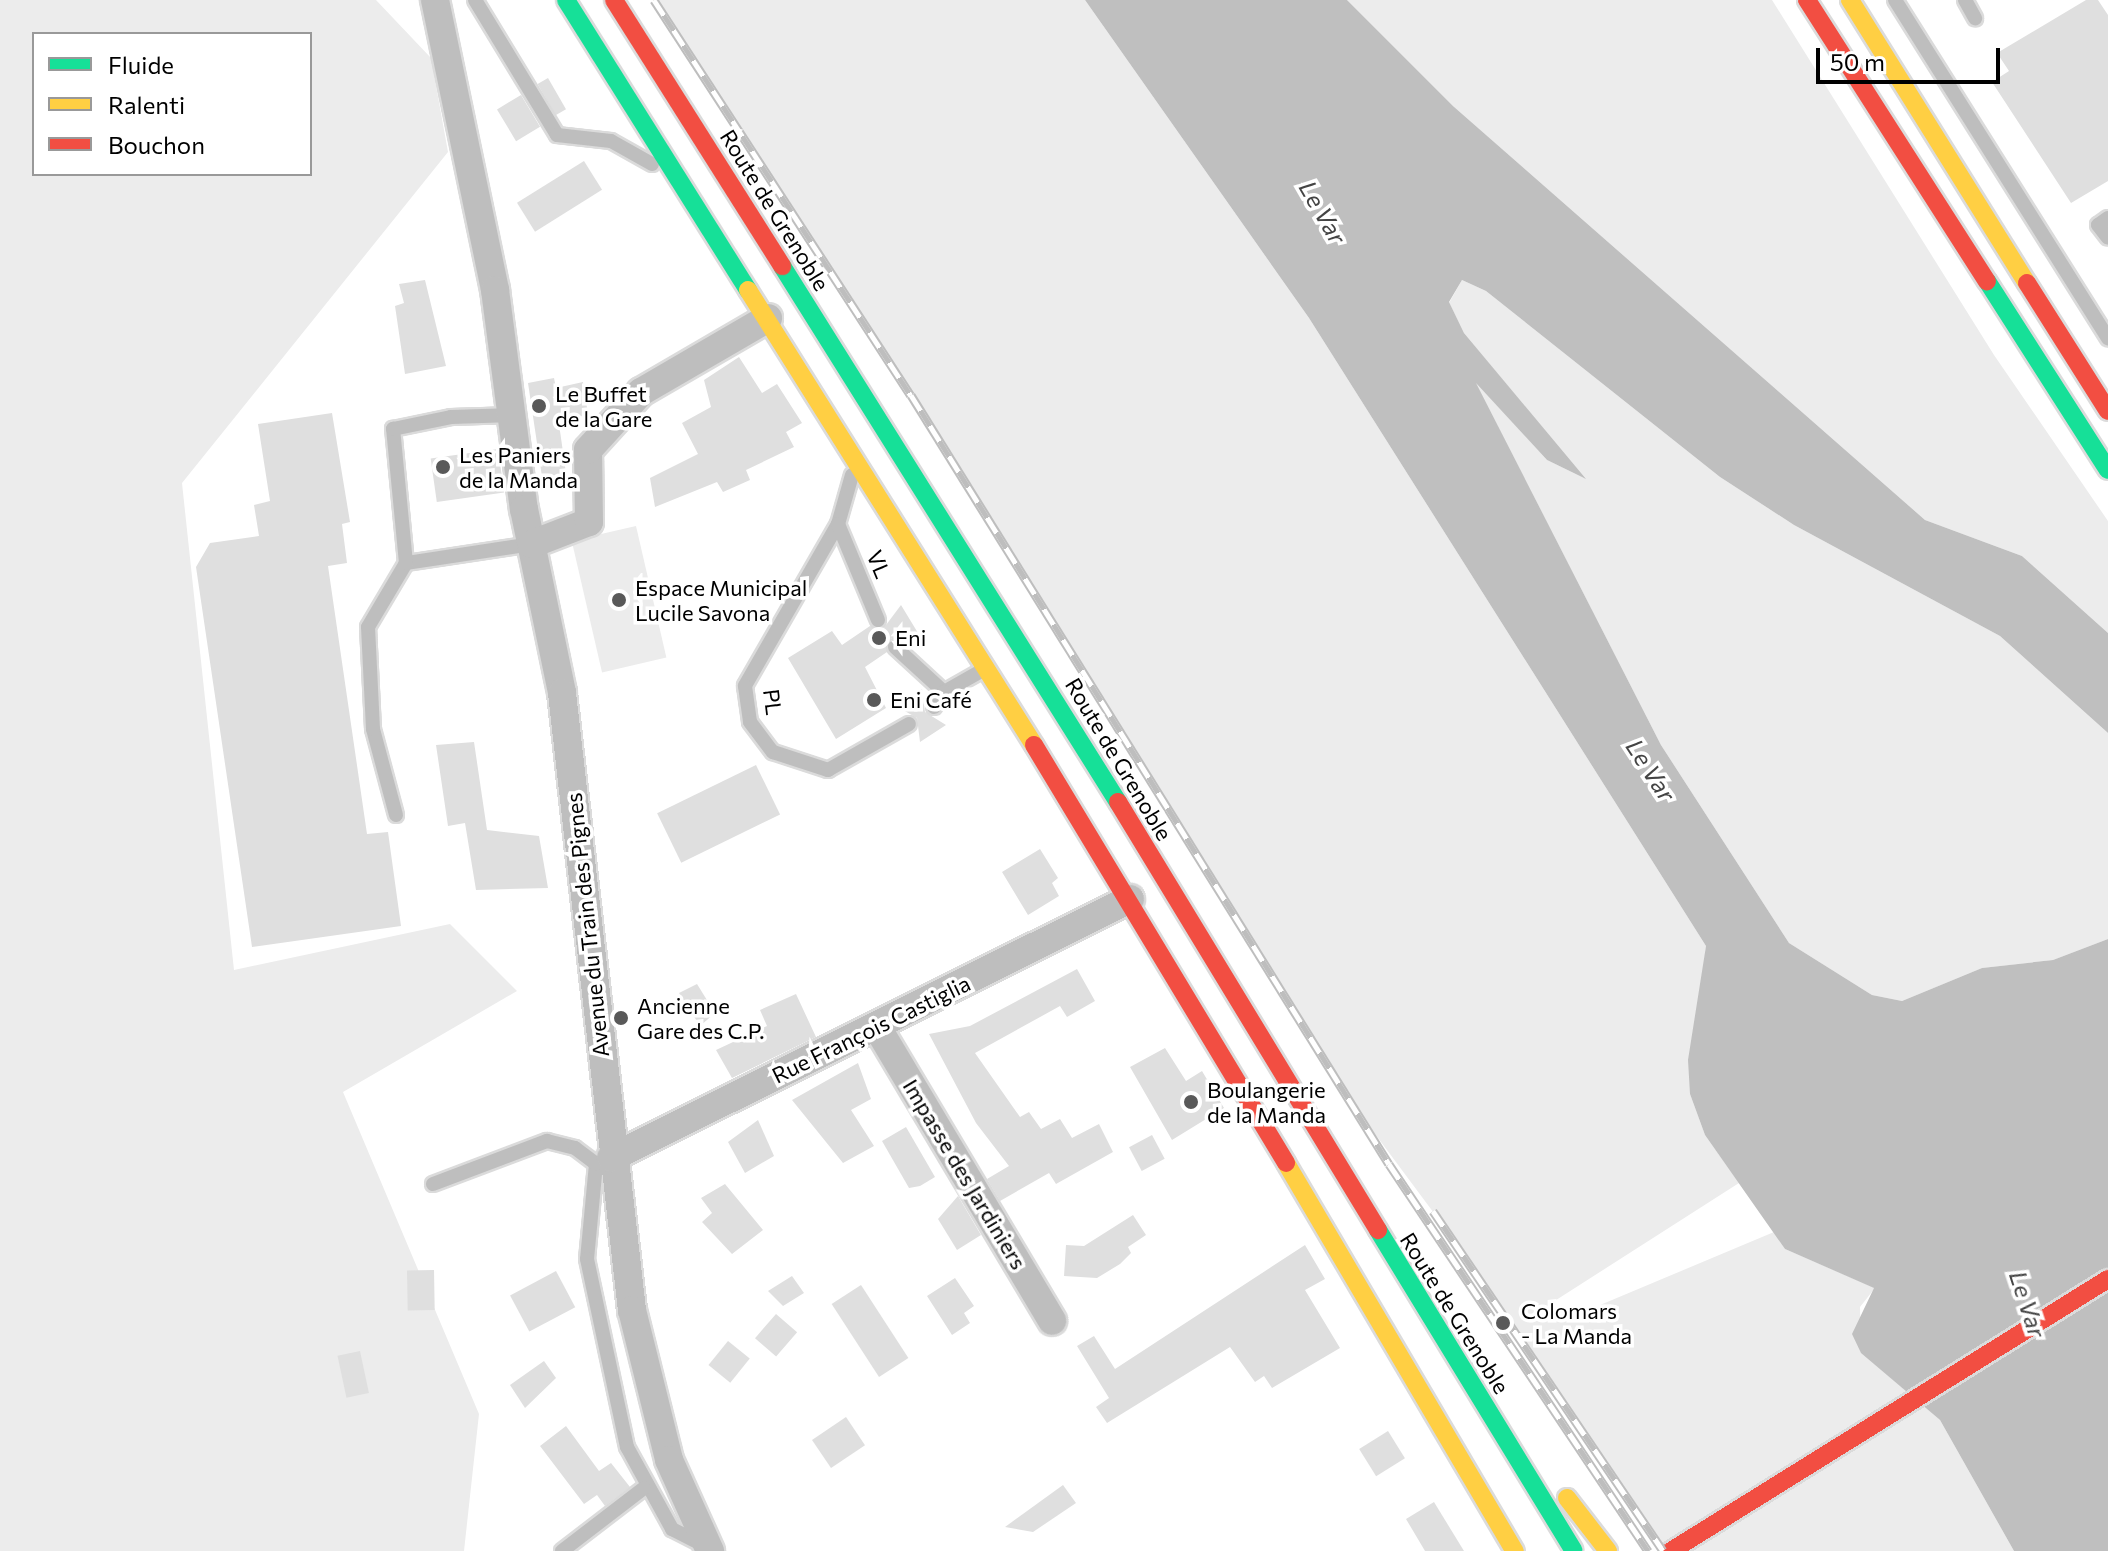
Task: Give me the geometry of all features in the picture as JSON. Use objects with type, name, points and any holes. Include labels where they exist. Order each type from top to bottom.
[{"type":"main road","points":[[566,0],[988,667],[1130,899],[1244,1086],[1515,1551]]},
{"type":"main road","name":"Route de Grenoble","points":[[614,0],[1306,1107],[1573,1550]]},
{"type":"main road","points":[[1807,0],[2108,470]]},
{"type":"main road","points":[[1850,0],[2108,411]]},
{"type":"main road","points":[[1244,1086],[1477,1443]]},
{"type":"main road","points":[[1306,1107],[1368,1181],[1566,1496],[1608,1551]]},
{"type":"main road","points":[[1671,1551],[2108,1279]]},
{"type":"street","name":"Avenue du Train des Pignes","points":[[435,0],[495,290],[532,544],[562,693],[603,1161],[652,1406],[708,1549]]},
{"type":"street","points":[[532,544],[589,522],[588,450],[641,392],[768,318]]},
{"type":"street","name":"Rue François Castiglia","points":[[603,1161],[1130,899]]},
{"type":"street","name":"Impasse des Jardiniers","points":[[877,1027],[1052,1321]]},
{"type":"lane","points":[[475,0],[557,135],[621,145],[681,182]]},
{"type":"lane","points":[[1895,0],[2108,338]]},
{"type":"lane","points":[[1965,0],[1975,18]]},
{"type":"lane","points":[[2108,218],[2098,225],[2108,238]]},
{"type":"lane","points":[[396,815],[373,729],[368,627],[406,563],[393,429],[451,417],[514,415]]},
{"type":"lane","name":"PL","points":[[857,459],[838,524],[745,686],[750,722],[773,752],[828,770],[909,724]]},
{"type":"lane","name":"VL","points":[[838,524],[878,620]]},
{"type":"lane","points":[[406,563],[532,544]]},
{"type":"lane","points":[[895,647],[944,692]]},
{"type":"lane","points":[[934,707],[944,692],[988,667]]},
{"type":"lane","points":[[433,1184],[547,1141],[575,1148],[603,1161],[587,1259],[627,1447],[644,1488],[672,1529],[708,1549]]},
{"type":"lane","points":[[562,1551],[644,1488]]},
{"type":"shaded area","points":[[0,0],[376,0],[431,58],[448,152],[182,483],[234,970],[450,924],[517,991],[343,1092],[479,1414],[464,1551],[0,1551]]},
{"type":"shaded area","points":[[654,0],[1085,0],[1309,318],[1706,946],[1690,1094],[1705,1135],[1739,1183],[1553,1302],[1562,1321],[1774,1232],[1785,1249],[1875,1288],[1860,1307],[1861,1352],[1940,1420],[2014,1551],[1663,1551],[1451,1236],[1349,1099],[911,395]]},
{"type":"shaded area","points":[[1347,0],[1772,0],[1994,355],[2108,521],[2108,633],[2022,556],[1925,520],[1453,106]]},
{"type":"shaded area","points":[[1462,280],[1486,291],[1720,477],[1794,525],[2000,636],[2108,733],[2108,939],[2053,960],[1982,968],[1902,1001],[1872,995],[1789,943],[1661,745],[1474,380],[1547,460],[1584,478],[1464,333],[1449,303]]},
{"type":"shaded area","name":"Espace Municipal Lucile Savona","points":[[636,526],[666,658],[602,672],[572,541]]},
{"type":"water","name":"Le Var","points":[[1085,0],[1347,0],[1453,106],[1925,520],[2022,556],[2108,633],[2108,733],[2000,636],[1794,525],[1720,477],[1486,291],[1462,280],[1449,302],[1464,333],[1586,479],[1547,460],[1476,383],[1661,745],[1789,943],[1872,995],[1902,1001],[1982,968],[2053,960],[2108,939],[2108,1551],[2014,1551],[1940,1420],[1861,1353],[1852,1334],[1874,1288],[1785,1249],[1705,1135],[1690,1094],[1688,1060],[1706,946],[1309,318]]},
{"type":"building","points":[[2086,0],[2098,0],[2108,15],[2108,181],[2071,203],[1992,82],[2009,71],[1997,53]]},
{"type":"building","points":[[548,78],[566,109],[556,115],[538,84]]},
{"type":"building","points":[[521,95],[540,127],[516,141],[497,109]]},
{"type":"building","points":[[584,161],[602,190],[535,232],[517,203]]},
{"type":"building","points":[[425,280],[446,366],[405,374],[395,306],[404,303],[399,284]]},
{"type":"building","points":[[739,357],[762,393],[777,384],[802,423],[786,432],[794,447],[746,470],[750,480],[723,492],[717,482],[655,507],[650,478],[698,454],[682,423],[711,407],[704,380]]},
{"type":"building","points":[[554,378],[556,388],[583,382],[588,414],[559,424],[568,487],[544,490],[528,383]]},
{"type":"building","points":[[332,413],[350,522],[342,524],[347,563],[328,566],[367,834],[388,832],[401,926],[252,947],[196,567],[210,543],[259,536],[254,505],[270,501],[258,424]]},
{"type":"building","points":[[498,449],[504,493],[437,502],[431,458]]},
{"type":"building","points":[[901,605],[918,633],[904,642],[891,638],[887,652],[865,667],[886,708],[836,739],[788,658],[832,631],[842,645],[870,626],[883,629]]},
{"type":"building","points":[[922,689],[925,712],[946,725],[920,742],[917,718],[896,706]]},
{"type":"building","points":[[474,742],[487,830],[539,836],[548,888],[476,890],[465,823],[448,826],[436,745]]},
{"type":"building","points":[[756,765],[780,814],[681,863],[657,813]]},
{"type":"building","points":[[1040,849],[1058,878],[1052,883],[1059,896],[1028,915],[1002,872]]},
{"type":"building","points":[[1077,969],[1095,1001],[1067,1017],[1060,1006],[975,1053],[1020,1117],[1029,1112],[1041,1129],[1060,1119],[1072,1138],[1099,1124],[1113,1152],[1056,1184],[1049,1173],[1000,1201],[987,1179],[1009,1166],[976,1123],[929,1034],[970,1026]]},
{"type":"building","points":[[697,984],[715,1013],[700,1026],[679,993]]},
{"type":"building","points":[[796,994],[816,1037],[732,1078],[716,1050],[767,1026],[760,1010]]},
{"type":"building","points":[[1165,1048],[1186,1081],[1202,1071],[1224,1108],[1172,1140],[1130,1067]]},
{"type":"building","points":[[858,1063],[871,1099],[851,1110],[874,1146],[843,1163],[792,1100]]},
{"type":"building","points":[[758,1120],[774,1156],[745,1173],[728,1142]]},
{"type":"building","points":[[906,1127],[935,1177],[920,1186],[909,1188],[882,1141]]},
{"type":"building","points":[[1152,1135],[1165,1159],[1142,1171],[1129,1147]]},
{"type":"building","points":[[725,1184],[763,1230],[732,1254],[702,1222],[712,1213],[701,1198]]},
{"type":"building","points":[[958,1196],[981,1235],[957,1250],[938,1219]]},
{"type":"building","points":[[1133,1215],[1146,1235],[1128,1247],[1131,1253],[1120,1264],[1097,1278],[1064,1276],[1066,1245],[1084,1246]]},
{"type":"building","points":[[1305,1245],[1325,1279],[1305,1290],[1340,1348],[1272,1388],[1264,1376],[1255,1382],[1230,1347],[1107,1423],[1096,1407],[1109,1398],[1077,1346],[1094,1336],[1115,1369]]},
{"type":"building","points":[[407,1270],[434,1270],[435,1310],[408,1310]]},
{"type":"building","points":[[556,1271],[575,1307],[529,1332],[510,1295]]},
{"type":"building","points":[[792,1276],[804,1293],[783,1306],[768,1291]]},
{"type":"building","points":[[955,1278],[974,1306],[964,1313],[970,1323],[952,1335],[927,1296]]},
{"type":"building","points":[[861,1285],[908,1358],[879,1377],[832,1304]]},
{"type":"building","points":[[776,1314],[797,1332],[776,1357],[755,1338]]},
{"type":"building","points":[[728,1341],[750,1359],[730,1383],[708,1365]]},
{"type":"building","points":[[360,1351],[369,1393],[346,1398],[338,1356]]},
{"type":"building","points":[[544,1361],[556,1378],[525,1408],[510,1385]]},
{"type":"building","points":[[846,1417],[865,1445],[831,1468],[812,1440]]},
{"type":"building","points":[[566,1426],[599,1471],[611,1463],[630,1487],[605,1506],[597,1495],[584,1504],[540,1446]]},
{"type":"building","points":[[1388,1431],[1405,1458],[1376,1476],[1359,1449]]},
{"type":"building","points":[[1063,1485],[1076,1503],[1033,1532],[1005,1527]]},
{"type":"building","points":[[1434,1502],[1464,1551],[1425,1551],[1406,1519]]},
{"type":"railway","points":[[654,0],[911,395],[1389,1164],[1648,1551]]},
{"type":"railway","points":[[1433,1211],[1663,1551]]},
{"type":"traffic: fast","points":[[566,0],[748,290]]},
{"type":"traffic: fast","points":[[782,266],[1118,802]]},
{"type":"traffic: fast","points":[[1987,281],[2108,470]]},
{"type":"traffic: fast","points":[[1378,1230],[1573,1550]]},
{"type":"traffic: slow","points":[[1850,0],[2027,283]]},
{"type":"traffic: slow","points":[[748,290],[1034,745]]},
{"type":"traffic: slow","points":[[1286,1163],[1515,1551]]},
{"type":"traffic: slow","points":[[1567,1498],[1608,1551]]},
{"type":"traffic: jam","points":[[614,0],[782,266]]},
{"type":"traffic: jam","points":[[1807,0],[1987,281]]},
{"type":"traffic: jam","points":[[2027,283],[2108,411]]},
{"type":"traffic: jam","points":[[1034,745],[1286,1163]]},
{"type":"traffic: jam","points":[[1118,802],[1378,1230]]},
{"type":"traffic: jam","points":[[1671,1551],[2108,1279]]},
{"type":"place","name":"Le Buffet de la Gare","points":[[539,406]]},
{"type":"place","name":"Les Paniers de la Manda","points":[[443,467]]},
{"type":"place","name":"Espace Municipal Lucile Savona","points":[[619,600]]},
{"type":"place","name":"Eni","points":[[879,638]]},
{"type":"place","name":"Eni Café","points":[[874,700]]},
{"type":"place","name":"Ancienne Gare des C.P.","points":[[621,1018]]},
{"type":"place","name":"Boulangerie de la Manda","points":[[1191,1102]]},
{"type":"place","name":"Colomars - La Manda","points":[[1503,1323]]}]
